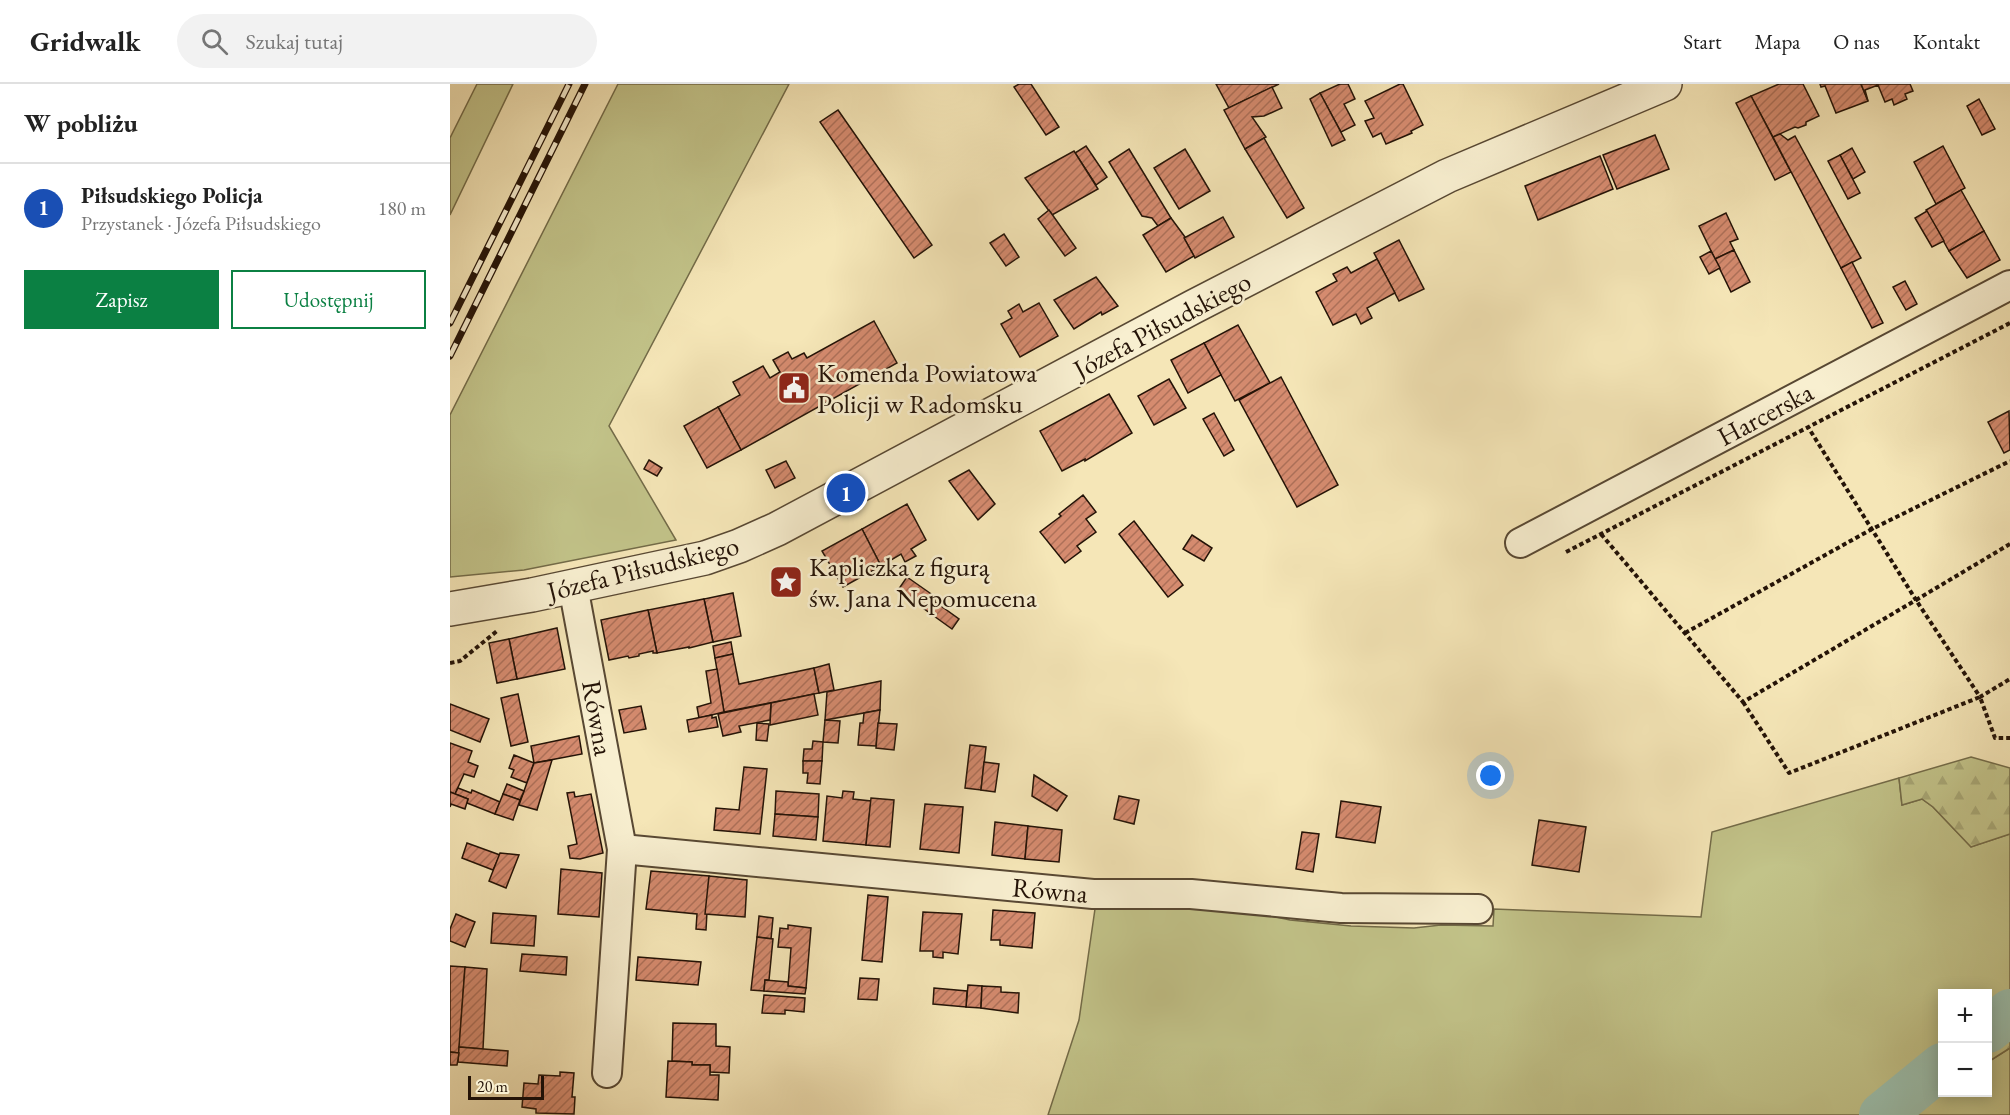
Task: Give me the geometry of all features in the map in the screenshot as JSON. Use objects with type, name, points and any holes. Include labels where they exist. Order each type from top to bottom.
[{"type":"street","name":"Józefa Piłsudskiego","points":[[450,609],[705,558],[777,530],[1193,307],[1447,176],[1660,85]]},
{"type":"street","name":"Harcerska","points":[[1520,543],[2010,285]]},
{"type":"street","name":"Równa","points":[[573,586],[622,849],[607,1073]]},
{"type":"street","name":"Równa","points":[[622,849],[1093,894],[1191,894],[1341,908],[1478,909]]},
{"type":"path","points":[[1565,552],[2010,323]]},
{"type":"path","points":[[1808,427],[1916,600],[1980,697],[1995,738],[2010,738]]},
{"type":"path","points":[[1685,633],[1872,530],[2010,461]]},
{"type":"path","points":[[1601,534],[1743,702],[1789,773],[1980,697],[2010,679]]},
{"type":"path","points":[[1743,702],[2010,544]]},
{"type":"path","points":[[450,663],[460,661],[503,627]]},
{"type":"green space","points":[[477,84],[513,84],[450,215],[450,138]]},
{"type":"green space","points":[[618,84],[789,84],[609,426],[676,540],[524,570],[450,577],[450,415]]},
{"type":"green space","points":[[1971,757],[2010,768],[2010,834],[1971,847],[1933,807],[1922,799],[1902,805],[1899,778]]},
{"type":"green space","points":[[1899,778],[1902,805],[1922,799],[1933,807],[1971,847],[2010,834],[2010,1018],[1992,1031],[1992,989],[1938,989],[1938,1097],[1992,1097],[1992,1059],[2010,1048],[2010,1115],[1048,1115],[1079,1020],[1095,909],[1176,901],[1234,908],[1290,920],[1351,926],[1414,928],[1441,925],[1493,926],[1494,909],[1701,917],[1712,832]]},
{"type":"green space","points":[[2010,1018],[2010,1048],[1992,1059],[1992,1043],[1992,1031]]},
{"type":"building","points":[[1019,84],[1031,84],[1059,127],[1046,135],[1014,87]]},
{"type":"building","points":[[1216,84],[1279,84],[1229,108]]},
{"type":"building","points":[[1340,84],[1348,84],[1355,99],[1344,104],[1355,125],[1341,132],[1320,93]]},
{"type":"building","points":[[1403,84],[1423,125],[1411,131],[1412,133],[1386,144],[1381,133],[1373,137],[1365,121],[1374,118],[1365,101]]},
{"type":"building","points":[[1779,84],[1803,84],[1819,116],[1806,122],[1806,125],[1795,127],[1773,137],[1751,96]]},
{"type":"building","points":[[1820,84],[1861,84],[1868,101],[1836,113],[1825,86],[1821,87]]},
{"type":"building","points":[[1861,84],[1910,84],[1913,91],[1905,94],[1907,99],[1894,105],[1892,99],[1885,102],[1878,85],[1865,90],[1868,101]]},
{"type":"building","points":[[1272,87],[1282,108],[1264,116],[1252,117],[1266,137],[1245,149],[1224,110]]},
{"type":"building","points":[[1320,93],[1345,140],[1332,146],[1310,99]]},
{"type":"building","points":[[1751,96],[1791,172],[1775,180],[1736,103]]},
{"type":"building","points":[[1979,99],[1995,129],[1982,135],[1967,106]]},
{"type":"building","points":[[838,110],[932,245],[914,258],[820,122]]},
{"type":"building","points":[[1780,134],[1788,140],[1795,136],[1861,258],[1841,268],[1773,137]]},
{"type":"building","points":[[1655,135],[1669,169],[1617,189],[1603,155]]},
{"type":"building","points":[[1264,138],[1304,208],[1287,218],[1245,149]]},
{"type":"building","points":[[1086,146],[1107,177],[1096,185],[1075,153]]},
{"type":"building","points":[[1943,146],[1965,188],[1936,204],[1914,162]]},
{"type":"building","points":[[1852,148],[1865,172],[1853,179],[1840,155]]},
{"type":"building","points":[[1129,149],[1171,218],[1158,226],[1152,218],[1142,216],[1109,162]]},
{"type":"building","points":[[1185,149],[1210,191],[1179,209],[1154,168]]},
{"type":"building","points":[[1074,151],[1098,189],[1052,215],[1025,178]]},
{"type":"building","points":[[1840,155],[1860,193],[1848,199],[1828,161]]},
{"type":"building","points":[[1600,156],[1613,189],[1538,220],[1525,186]]},
{"type":"building","points":[[1961,190],[1984,231],[1949,251],[1926,210]]},
{"type":"building","points":[[1049,210],[1076,248],[1065,256],[1038,219]]},
{"type":"building","points":[[1927,211],[1944,241],[1932,247],[1915,218]]},
{"type":"building","points":[[1726,213],[1738,239],[1730,242],[1734,250],[1715,259],[1699,226]]},
{"type":"building","points":[[1223,217],[1234,237],[1195,258],[1184,238]]},
{"type":"building","points":[[1171,218],[1185,237],[1194,256],[1166,272],[1143,235]]},
{"type":"building","points":[[1984,231],[2000,260],[1967,278],[1949,251]]},
{"type":"building","points":[[1004,234],[1019,257],[1006,266],[990,243]]},
{"type":"building","points":[[1399,240],[1424,289],[1399,301],[1374,253]]},
{"type":"building","points":[[1734,250],[1750,282],[1731,292],[1715,259]]},
{"type":"building","points":[[1711,251],[1720,268],[1709,274],[1700,257]]},
{"type":"building","points":[[1377,259],[1395,293],[1367,308],[1372,318],[1361,324],[1356,314],[1333,325],[1316,292],[1337,281],[1333,274],[1347,267],[1351,273]]},
{"type":"building","points":[[1852,262],[1883,323],[1872,328],[1841,268]]},
{"type":"building","points":[[1096,277],[1118,306],[1102,315],[1101,312],[1074,329],[1054,300]]},
{"type":"building","points":[[1905,281],[1917,304],[1906,310],[1893,287]]},
{"type":"building","points":[[1039,303],[1058,336],[1020,357],[1001,324],[1012,318],[1008,311],[1019,304],[1023,312]]},
{"type":"building","name":"Komenda Powiatowa Policji w Radomsku","points":[[874,321],[897,363],[741,450],[718,407],[740,395],[733,382],[763,366],[770,378],[780,372],[773,360],[788,352],[792,359],[804,353],[807,358]]},
{"type":"building","points":[[1238,325],[1270,383],[1235,401],[1204,343]]},
{"type":"building","points":[[1204,343],[1221,375],[1188,393],[1171,360]]},
{"type":"building","points":[[1281,377],[1338,485],[1297,507],[1239,400]]},
{"type":"building","points":[[1169,379],[1186,408],[1154,425],[1138,396]]},
{"type":"building","points":[[1109,394],[1132,433],[1085,461],[1085,459],[1062,471],[1040,431]]},
{"type":"building","points":[[718,407],[741,450],[707,468],[684,426]]},
{"type":"building","points":[[2009,411],[2010,450],[2004,453],[1988,422]]},
{"type":"building","points":[[1214,413],[1234,450],[1224,456],[1203,419]]},
{"type":"building","points":[[649,460],[662,468],[657,476],[644,469]]},
{"type":"building","points":[[786,461],[795,478],[775,488],[766,470]]},
{"type":"building","points":[[969,470],[995,504],[978,520],[949,481]]},
{"type":"building","points":[[1083,495],[1096,512],[1086,519],[1096,532],[1077,546],[1081,551],[1065,563],[1040,532]]},
{"type":"building","points":[[907,504],[926,540],[911,549],[916,556],[905,562],[901,554],[881,566],[862,529]]},
{"type":"building","points":[[1134,521],[1183,585],[1168,597],[1119,534]]},
{"type":"building","points":[[862,529],[881,566],[843,587],[822,551]]},
{"type":"building","points":[[1192,535],[1212,548],[1204,561],[1183,549]]},
{"type":"building","points":[[907,577],[937,598],[934,601],[959,619],[952,629],[898,590]]},
{"type":"building","points":[[733,593],[741,636],[713,642],[704,599]]},
{"type":"building","points":[[704,599],[713,642],[657,653],[648,610]]},
{"type":"building","points":[[648,610],[657,653],[653,651],[639,654],[639,656],[609,660],[601,620]]},
{"type":"building","points":[[557,628],[565,669],[517,679],[509,639]]},
{"type":"building","points":[[509,639],[517,679],[497,683],[489,643]]},
{"type":"building","points":[[731,642],[733,654],[715,658],[713,646]]},
{"type":"building","points":[[733,654],[739,684],[814,668],[819,693],[724,712],[715,658]]},
{"type":"building","points":[[829,664],[834,690],[819,693],[814,668]]},
{"type":"building","points":[[717,669],[724,712],[699,718],[697,707],[711,703],[706,671]]},
{"type":"building","points":[[881,681],[880,710],[825,720],[827,692]]},
{"type":"building","points":[[518,694],[528,742],[511,746],[501,698]]},
{"type":"building","points":[[814,694],[818,715],[770,725],[771,703]]},
{"type":"building","points":[[771,703],[770,720],[739,726],[741,732],[723,736],[718,714]]},
{"type":"building","points":[[450,704],[489,719],[480,742],[450,730]]},
{"type":"building","points":[[641,706],[646,729],[624,733],[619,710]]},
{"type":"building","points":[[880,710],[876,746],[858,745],[860,723],[863,723],[864,713]]},
{"type":"building","points":[[712,715],[712,718],[716,717],[718,727],[689,732],[687,720]]},
{"type":"building","points":[[825,720],[840,721],[838,743],[823,742]]},
{"type":"building","points":[[757,723],[769,724],[767,741],[756,740]]},
{"type":"building","points":[[878,723],[897,724],[894,750],[876,748]]},
{"type":"building","points":[[579,736],[582,754],[534,763],[531,746]]},
{"type":"building","points":[[813,741],[823,742],[822,761],[803,761],[804,749],[812,749]]},
{"type":"building","points":[[450,743],[472,751],[468,762],[478,766],[474,777],[464,774],[455,794],[450,792]]},
{"type":"building","points":[[970,745],[986,747],[981,790],[965,788]]},
{"type":"building","points":[[514,755],[534,763],[527,783],[511,777],[514,770],[509,768]]},
{"type":"building","points":[[552,760],[537,810],[519,805],[534,763]]},
{"type":"building","points":[[803,761],[822,761],[820,784],[807,783],[808,773],[803,773]]},
{"type":"building","points":[[984,762],[999,764],[995,792],[981,790]]},
{"type":"building","points":[[744,767],[767,769],[760,834],[714,830],[716,808],[739,810]]},
{"type":"building","points":[[1034,775],[1067,796],[1057,811],[1032,796]]},
{"type":"building","points":[[507,784],[524,791],[520,800],[503,794]]},
{"type":"building","points":[[458,788],[471,793],[472,790],[500,802],[495,814],[467,803],[468,799],[455,794]]},
{"type":"building","points":[[776,791],[819,794],[818,817],[775,814]]},
{"type":"building","points":[[843,791],[854,792],[853,799],[871,801],[866,845],[823,841],[827,796],[842,798]]},
{"type":"building","points":[[450,792],[468,799],[465,809],[451,804],[450,807]]},
{"type":"building","points":[[574,792],[575,797],[591,794],[603,853],[580,859],[570,858],[568,846],[577,844],[567,793]]},
{"type":"building","points":[[503,794],[520,800],[513,820],[495,814]]},
{"type":"building","points":[[1119,796],[1139,800],[1134,824],[1114,819]]},
{"type":"building","points":[[871,798],[894,800],[890,847],[866,845]]},
{"type":"building","points":[[1341,801],[1381,807],[1375,843],[1336,837]]},
{"type":"building","points":[[925,804],[963,807],[959,853],[920,849]]},
{"type":"building","points":[[775,814],[818,817],[816,840],[773,836]]},
{"type":"building","points":[[1539,820],[1586,827],[1579,872],[1532,865]]},
{"type":"building","points":[[995,822],[1028,826],[1025,859],[992,855]]},
{"type":"building","points":[[1028,826],[1062,830],[1059,862],[1025,859]]},
{"type":"building","points":[[1302,832],[1319,834],[1313,872],[1296,869]]},
{"type":"building","points":[[467,843],[500,855],[493,870],[462,858]]},
{"type":"building","points":[[500,853],[519,855],[506,888],[489,881]]},
{"type":"building","points":[[561,869],[602,873],[599,917],[558,914]]},
{"type":"building","points":[[651,871],[709,876],[706,930],[696,929],[697,914],[646,909]]},
{"type":"building","points":[[709,876],[747,880],[745,917],[705,914]]},
{"type":"building","points":[[868,895],[888,897],[882,962],[862,960]]},
{"type":"building","points":[[993,910],[1035,913],[1032,948],[1000,945],[1000,940],[991,940]]},
{"type":"building","points":[[923,912],[962,914],[958,954],[943,952],[943,958],[933,957],[933,951],[920,951]]},
{"type":"building","points":[[493,913],[536,916],[534,946],[491,943]]},
{"type":"building","points":[[456,914],[475,922],[465,947],[450,941],[450,929]]},
{"type":"building","points":[[759,916],[773,918],[771,939],[757,937]]},
{"type":"building","points":[[788,925],[811,928],[806,988],[788,986],[791,948],[778,947],[780,928],[788,929]]},
{"type":"building","points":[[757,937],[773,939],[769,980],[765,980],[764,991],[751,990]]},
{"type":"building","points":[[522,954],[567,957],[566,975],[520,971]]},
{"type":"building","points":[[638,957],[701,962],[698,985],[636,980]]},
{"type":"building","points":[[450,966],[465,967],[459,1053],[450,1052]]},
{"type":"building","points":[[465,967],[487,969],[483,1049],[459,1047]]},
{"type":"building","points":[[860,978],[879,979],[877,1000],[858,999]]},
{"type":"building","points":[[765,980],[788,982],[788,986],[806,988],[805,994],[764,991]]},
{"type":"building","points":[[968,985],[982,986],[981,1008],[966,1007]]},
{"type":"building","points":[[982,986],[1001,987],[1001,992],[1019,993],[1018,1013],[981,1008]]},
{"type":"building","points":[[934,988],[967,991],[966,1007],[933,1004]]},
{"type":"building","points":[[764,995],[805,998],[804,1012],[785,1010],[785,1014],[762,1013]]},
{"type":"building","points":[[673,1023],[716,1024],[716,1046],[730,1047],[729,1073],[710,1072],[710,1065],[692,1065],[692,1062],[672,1061]]},
{"type":"building","points":[[459,1047],[508,1051],[507,1066],[458,1062]]},
{"type":"building","points":[[450,1052],[459,1053],[457,1065],[450,1065]]},
{"type":"building","points":[[668,1061],[710,1065],[710,1075],[719,1075],[718,1100],[666,1097]]},
{"type":"building","points":[[560,1072],[574,1073],[572,1097],[575,1097],[574,1114],[536,1113],[536,1109],[522,1107],[524,1083],[538,1084],[539,1075],[560,1076]]},
{"type":"waterway","points":[[1992,1027],[2010,1012]]},
{"type":"waterway","points":[[1882,1115],[1938,1069]]},
{"type":"railway","points":[[450,323],[569,84]]},
{"type":"railway","points":[[450,356],[585,84]]},
{"type":"place","name":"Komenda Powiatowa Policji w Radomsku","points":[[794,388]]},
{"type":"place","name":"Piłsudskiego Policja","points":[[846,493]]},
{"type":"place","name":"Kapliczka z figurą św. Jana Nepomucena","points":[[786,582]]}]
